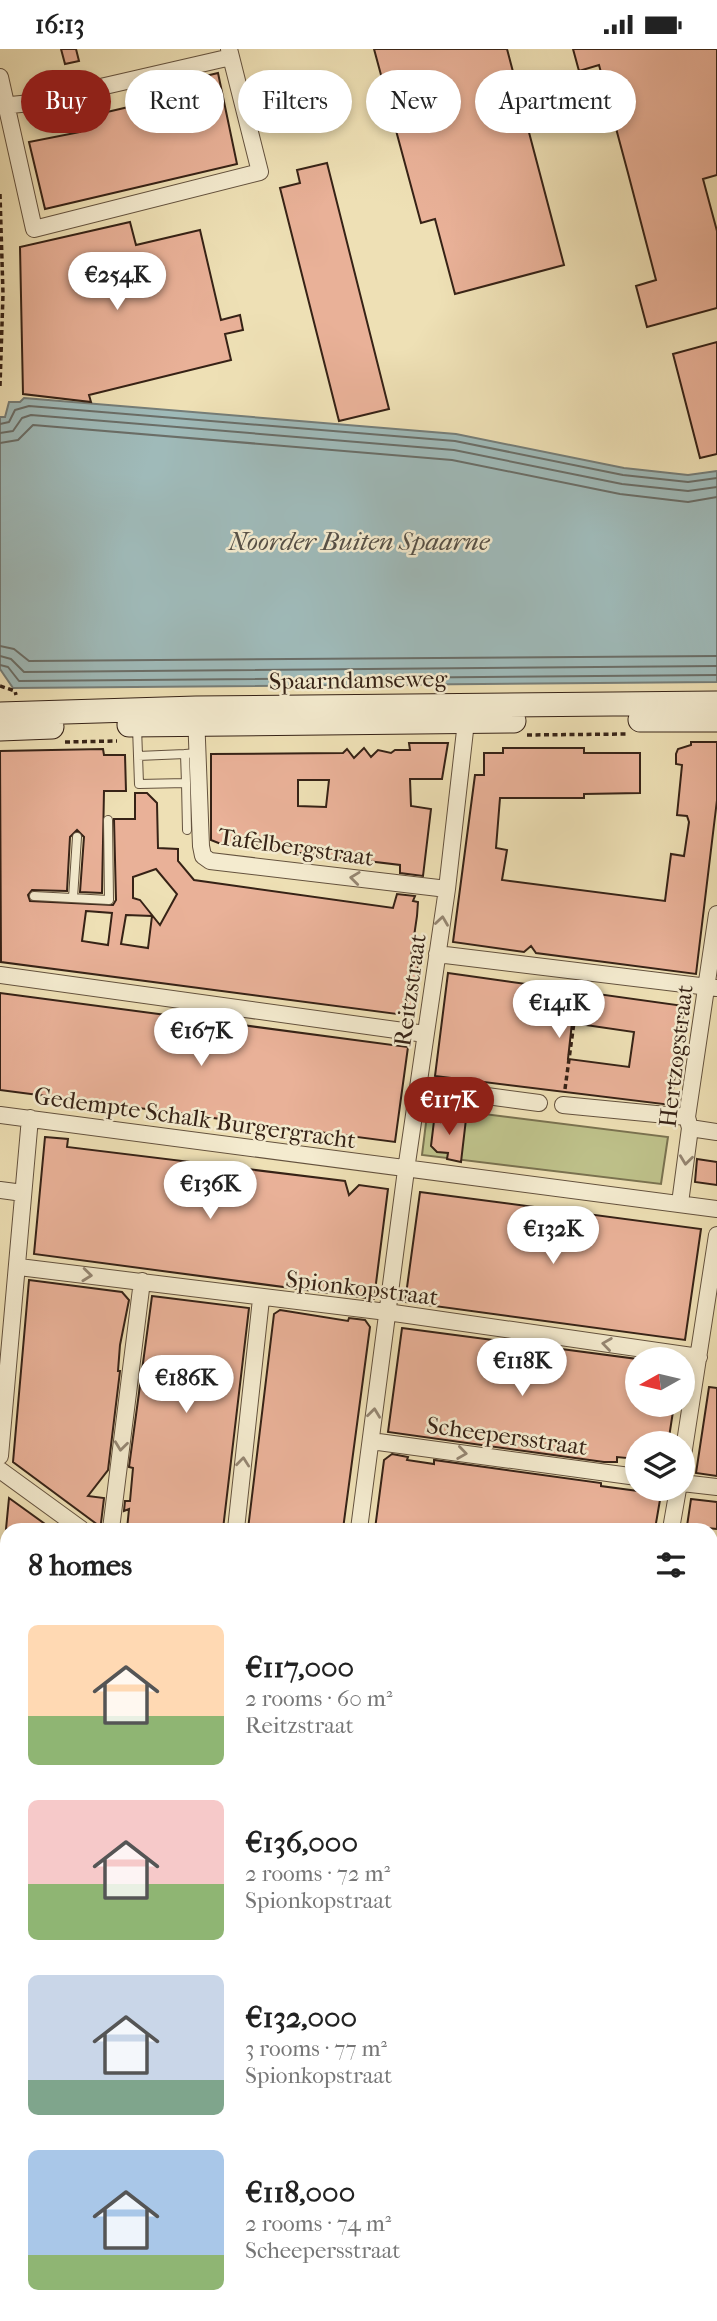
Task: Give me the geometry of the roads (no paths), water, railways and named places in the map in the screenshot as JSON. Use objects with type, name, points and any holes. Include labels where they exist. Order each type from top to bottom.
[{"type":"main road","name":"Spaarndamseweg","points":[[0,729],[136,718],[467,713],[717,703]]},
{"type":"main road","name":"Spaarndamseweg","points":[[467,713],[717,720]]},
{"type":"main road","name":"Spaarndamseweg","points":[[0,714],[136,718]]},
{"type":"street","points":[[0,77],[3,105],[34,229],[260,172],[230,53],[43,100],[3,105]]},
{"type":"street","name":"Reitzstraat","points":[[360,1523],[406,1170],[447,889],[467,713]]},
{"type":"street","name":"Tafelbergstraat","points":[[196,716],[191,754],[201,846],[203,856],[210,861],[447,889]]},
{"type":"street","name":"Hertzogstraat","points":[[680,1203],[689,1123],[712,987],[717,914]]},
{"type":"street","points":[[437,954],[581,969],[712,987]]},
{"type":"street","points":[[0,975],[425,1034]]},
{"type":"street","points":[[420,1087],[539,1103]]},
{"type":"street","points":[[563,1105],[689,1123],[717,1132]]},
{"type":"street","name":"Gedempte Schalk Burgergracht","points":[[0,1115],[717,1209]]},
{"type":"street","points":[[0,1457],[19,1267],[30,1118]]},
{"type":"street","points":[[0,1190],[23,1193]]},
{"type":"street","points":[[687,1431],[717,1235]]},
{"type":"street","name":"Spionkopstraat","points":[[19,1267],[387,1313],[699,1357]]},
{"type":"street","points":[[112,1523],[142,1281]]},
{"type":"street","points":[[237,1523],[261,1299]]},
{"type":"street","name":"Scheepersstraat","points":[[370,1441],[625,1475]]},
{"type":"street","points":[[0,1470],[73,1523]]},
{"type":"street","points":[[695,1484],[717,1487]]},
{"type":"street","points":[[672,1523],[676,1501]]},
{"type":"lane","points":[[136,718],[139,784],[186,783]]},
{"type":"lane","points":[[138,756],[191,754],[186,783],[187,830]]},
{"type":"lane","points":[[34,896],[108,900],[108,820]]},
{"type":"lane","points":[[73,898],[76,837]]},
{"type":"water","name":"Noorder Buiten Spaarne","points":[[24,398],[456,434],[624,468],[688,475],[717,471],[717,682],[13,688],[0,669],[0,417],[5,417],[9,402],[20,402]]}]
